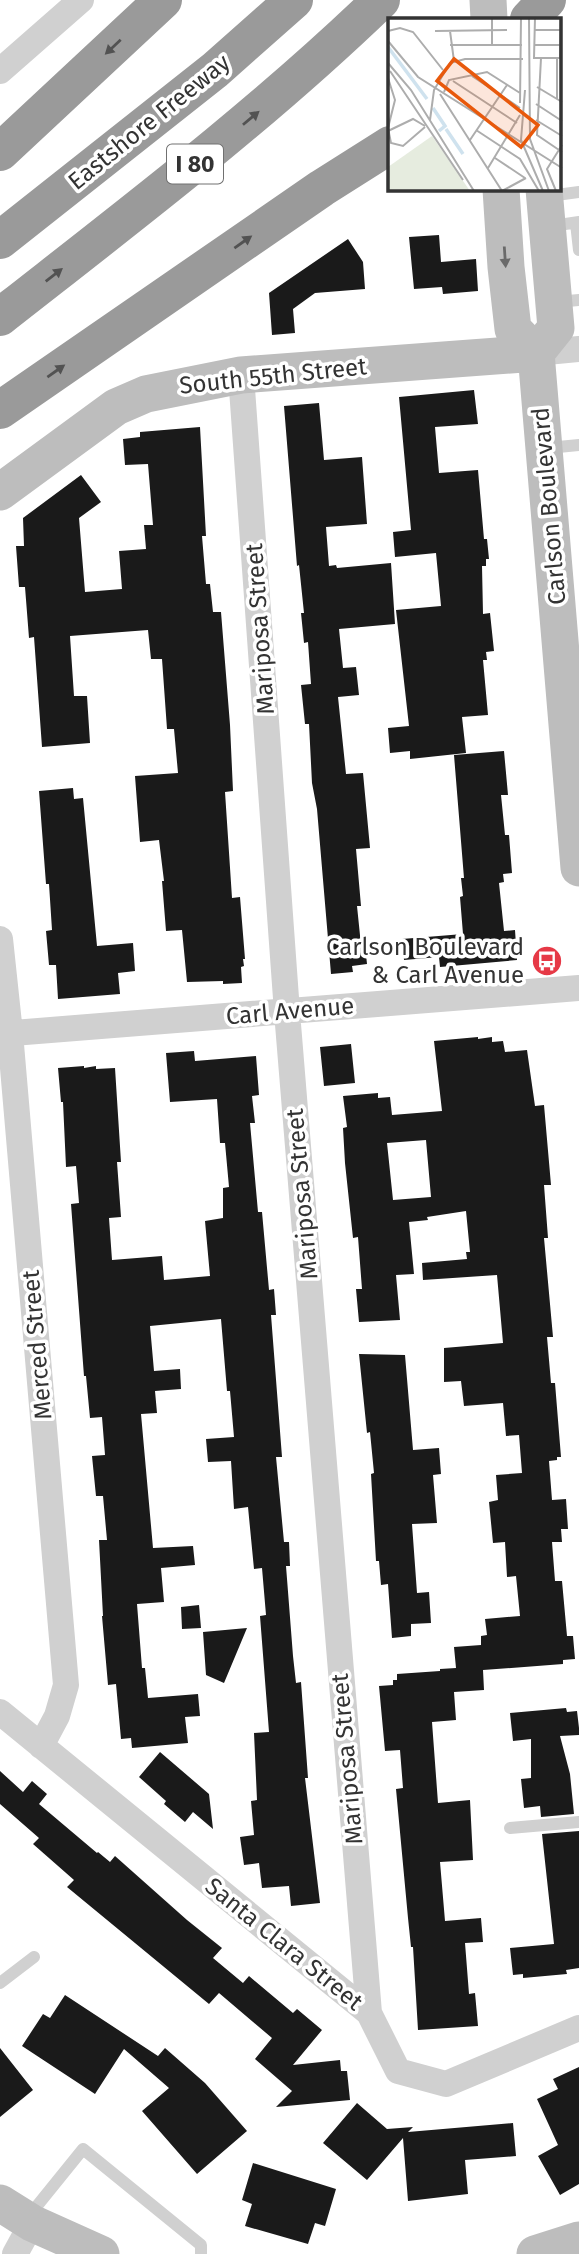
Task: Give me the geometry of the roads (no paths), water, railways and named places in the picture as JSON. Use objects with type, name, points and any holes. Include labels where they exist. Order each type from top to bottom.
[{"type":"highway","points":[[0,152],[163,0]]},
{"type":"highway","name":"Eastshore Freeway","points":[[0,240],[215,70],[294,0]]},
{"type":"highway","name":"I 80","points":[[0,317],[235,131],[381,0]]},
{"type":"highway","points":[[0,410],[321,188],[388,146]]},
{"type":"main road","points":[[488,0],[489,18]]},
{"type":"main road","points":[[501,191],[513,330],[536,353],[556,328],[566,301],[562,208]]},
{"type":"main road","name":"South 55th Street","points":[[0,492],[116,407],[177,386],[241,375],[536,353]]},
{"type":"main road","name":"Carlson Boulevard","points":[[536,353],[561,447],[579,868]]},
{"type":"main road","points":[[18,2225],[101,2254]]},
{"type":"street","points":[[0,71],[81,0]]},
{"type":"street","points":[[536,353],[579,349]]},
{"type":"street","name":"Mariposa Street","points":[[241,375],[287,1012],[369,2013]]},
{"type":"street","name":"Merced Street","points":[[0,939],[5,1033],[66,1685],[57,1716],[41,1746]]},
{"type":"street","name":"Carl Avenue","points":[[5,1033],[579,988]]},
{"type":"street","name":"Santa Clara Street","points":[[0,1712],[369,2013],[398,2071],[446,2084],[579,2028]]},
{"type":"lane","points":[[562,208],[579,250]]},
{"type":"lane","points":[[510,1828],[579,1822]]},
{"type":"lane","points":[[0,1983],[34,1957]]},
{"type":"lane","points":[[18,2225],[83,2149],[201,2245],[201,2254]]},
{"type":"place","name":"Carlson Boulevard & Carl Avenue","points":[[547,961]]}]
